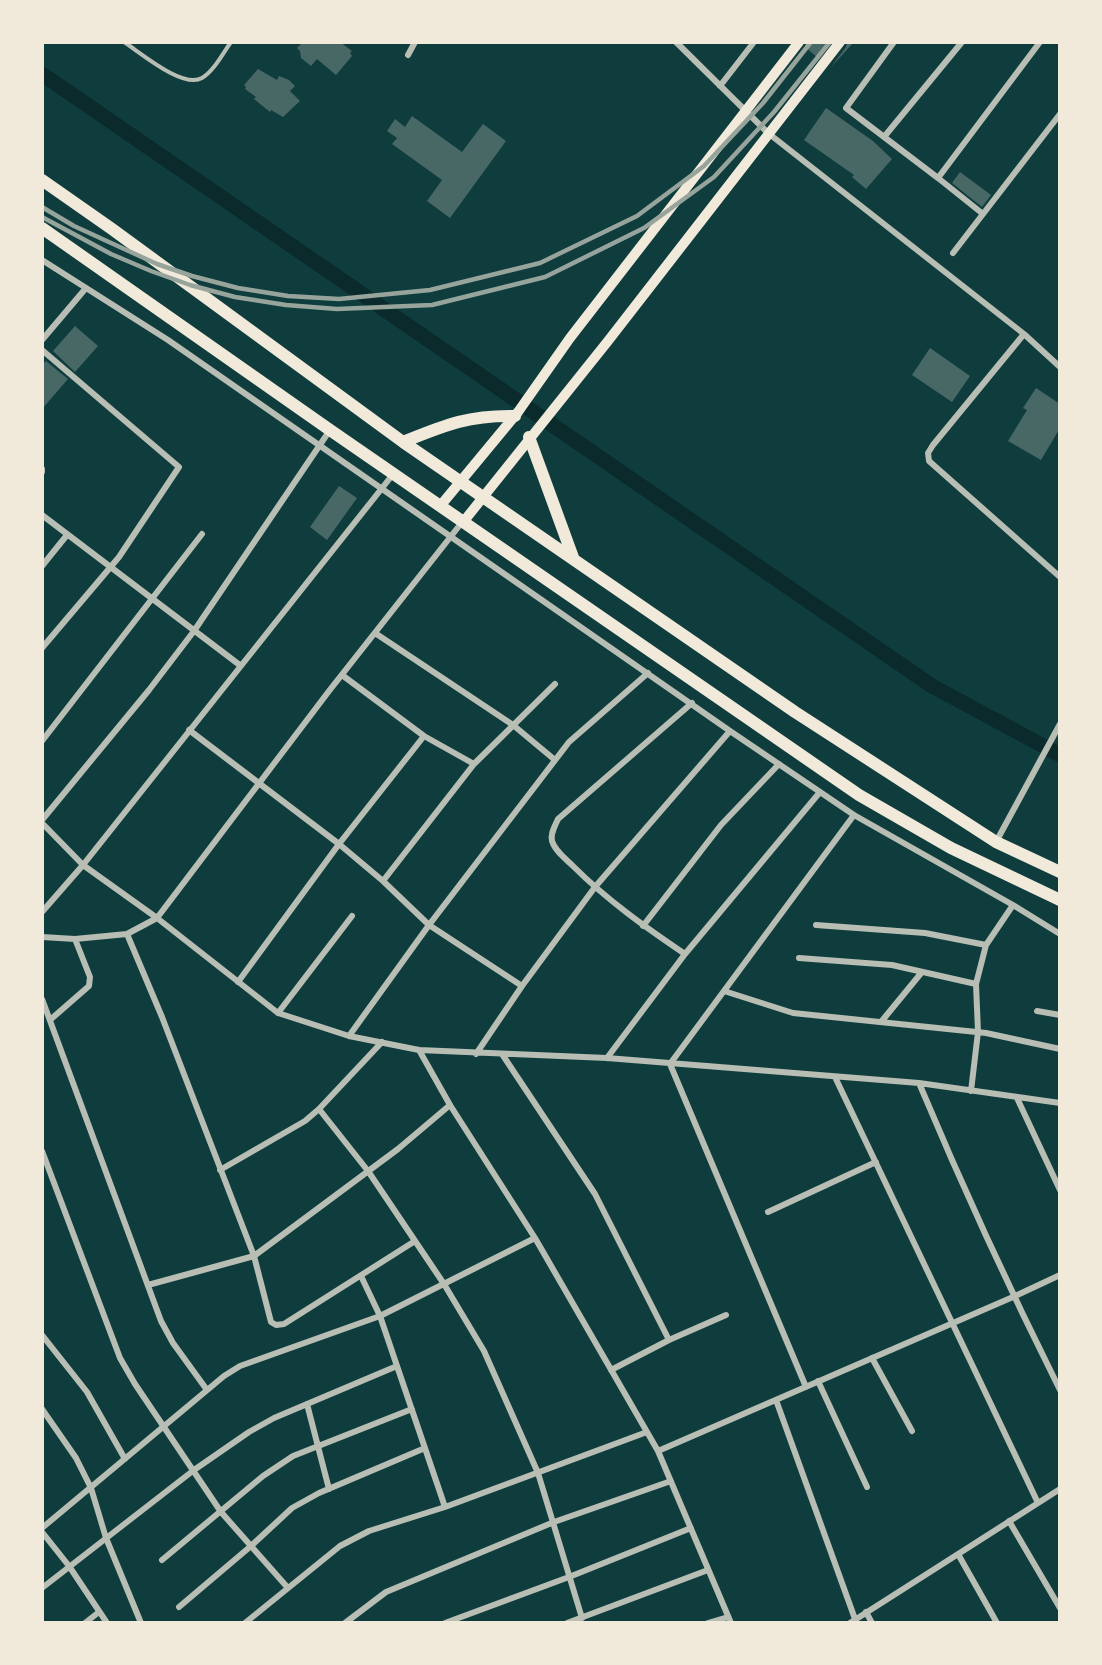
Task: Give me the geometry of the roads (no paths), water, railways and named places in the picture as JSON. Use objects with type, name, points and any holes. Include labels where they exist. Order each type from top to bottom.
[{"type":"main road","points":[[441,506],[516,414],[570,338],[799,42]]},
{"type":"main road","points":[[464,521],[608,341],[840,42]]},
{"type":"main road","points":[[42,180],[150,256],[403,442],[795,712],[996,842],[1060,872]]},
{"type":"main road","points":[[42,228],[859,795],[951,848],[1060,900]]},
{"type":"main road","points":[[403,442],[469,418],[516,414]]},
{"type":"main road","points":[[529,438],[574,560]]},
{"type":"street","points":[[408,54],[415,42]]},
{"type":"street","points":[[676,42],[768,133],[1024,334],[1060,367]]},
{"type":"street","points":[[720,86],[754,42]]},
{"type":"street","points":[[894,42],[846,108],[982,214]]},
{"type":"street","points":[[884,137],[962,42]]},
{"type":"street","points":[[938,178],[1040,42]]},
{"type":"street","points":[[953,253],[1060,114]]},
{"type":"street","points":[[42,260],[168,340],[854,816],[1013,905],[1060,934]]},
{"type":"street","points":[[42,340],[86,288]]},
{"type":"street","points":[[1024,334],[933,445],[928,453],[929,461],[1060,577]]},
{"type":"street","points":[[42,350],[179,467],[119,557],[42,648]]},
{"type":"street","points":[[330,430],[194,631],[42,822],[83,865],[158,918],[278,1013],[349,1036],[419,1050],[607,1058],[919,1083],[1060,1103]]},
{"type":"street","points":[[42,912],[83,865],[394,473]]},
{"type":"street","points":[[42,515],[241,666]]},
{"type":"street","points":[[42,937],[75,939],[128,934],[158,918],[342,675],[464,521]]},
{"type":"street","points":[[42,741],[202,534]]},
{"type":"street","points":[[42,566],[67,535]]},
{"type":"street","points":[[375,633],[513,724],[555,760]]},
{"type":"street","points":[[349,1036],[429,925],[569,742],[591,720],[648,673]]},
{"type":"street","points":[[342,675],[423,736],[474,764]]},
{"type":"street","points":[[382,881],[474,764],[555,684]]},
{"type":"street","points":[[685,954],[642,926],[595,887],[552,841],[558,819],[692,704]]},
{"type":"street","points":[[996,842],[1008,816],[1060,724]]},
{"type":"street","points":[[189,730],[339,844],[429,925],[522,986]]},
{"type":"street","points":[[476,1054],[522,986],[595,887],[730,732]]},
{"type":"street","points":[[238,982],[339,844],[423,736]]},
{"type":"street","points":[[642,926],[721,825],[779,764]]},
{"type":"street","points":[[607,1058],[685,954],[820,792]]},
{"type":"street","points":[[670,1064],[854,816]]},
{"type":"street","points":[[971,1091],[978,1032],[976,984],[986,945],[1013,905]]},
{"type":"street","points":[[278,1013],[352,916]]},
{"type":"street","points":[[816,925],[925,933],[986,945]]},
{"type":"street","points":[[128,934],[254,1257],[269,1319],[276,1325],[284,1324],[415,1241]]},
{"type":"street","points":[[50,1020],[89,986],[90,977],[75,939]]},
{"type":"street","points":[[799,958],[892,965],[976,984]]},
{"type":"street","points":[[881,1022],[922,972]]},
{"type":"street","points":[[724,991],[793,1013],[978,1032],[1060,1049]]},
{"type":"street","points":[[42,999],[161,1321],[173,1343],[207,1390]]},
{"type":"street","points":[[1037,1011],[1060,1016]]},
{"type":"street","points":[[220,1170],[292,1130],[319,1109],[382,1042]]},
{"type":"street","points":[[419,1050],[450,1105],[535,1238],[658,1451],[730,1620],[708,1623]]},
{"type":"street","points":[[502,1054],[595,1194],[669,1340]]},
{"type":"street","points":[[670,1064],[806,1387]]},
{"type":"street","points":[[836,1077],[1038,1503]]},
{"type":"street","points":[[919,1083],[1013,1297],[1060,1389]]},
{"type":"street","points":[[1017,1098],[1060,1190]]},
{"type":"street","points":[[148,1285],[254,1257],[368,1171],[450,1105]]},
{"type":"street","points":[[319,1109],[368,1171],[444,1284],[484,1351],[538,1473],[582,1618]]},
{"type":"street","points":[[42,1151],[120,1358],[221,1512],[288,1588]]},
{"type":"street","points":[[768,1212],[876,1162]]},
{"type":"street","points":[[107,1623],[42,1530],[163,1426],[240,1366],[380,1316],[535,1238]]},
{"type":"street","points":[[658,1451],[1060,1275]]},
{"type":"street","points":[[361,1276],[380,1316],[446,1507]]},
{"type":"street","points":[[611,1370],[669,1340],[726,1315]]},
{"type":"street","points":[[42,1335],[87,1392],[125,1459]]},
{"type":"street","points":[[872,1358],[912,1431]]},
{"type":"street","points":[[42,1588],[194,1470],[262,1424],[397,1366]]},
{"type":"street","points":[[818,1382],[867,1487]]},
{"type":"street","points":[[776,1400],[853,1621],[1060,1489]]},
{"type":"street","points":[[307,1404],[329,1489]]},
{"type":"street","points":[[42,1409],[76,1458],[91,1488],[106,1538],[141,1623]]},
{"type":"street","points":[[162,1560],[293,1456],[412,1409]]},
{"type":"street","points":[[245,1623],[340,1546],[369,1531],[446,1507],[647,1432]]},
{"type":"street","points":[[179,1607],[292,1508],[329,1489],[425,1448]]},
{"type":"street","points":[[345,1623],[386,1592],[554,1522],[671,1481]]},
{"type":"street","points":[[1009,1521],[1060,1607]]},
{"type":"street","points":[[445,1623],[691,1528]]},
{"type":"street","points":[[958,1554],[997,1623]]},
{"type":"street","points":[[567,1623],[708,1570]]},
{"type":"street","points":[[85,1623],[99,1612]]},
{"type":"street","points":[[866,1612],[872,1623]]},
{"type":"lane","points":[[124,42],[188,81],[201,78],[208,73],[231,42]]},
{"type":"waterway","points":[[42,74],[932,686],[1060,755]]},
{"type":"railway","points":[[42,207],[74,226],[157,264],[238,288],[288,296],[339,299],[430,290],[540,263],[637,216],[704,166],[763,103],[811,42]]},
{"type":"railway","points":[[42,217],[111,254],[151,271],[190,285],[235,297],[286,305],[337,309],[432,305],[545,277],[644,228],[714,177],[774,112],[830,42]]}]
